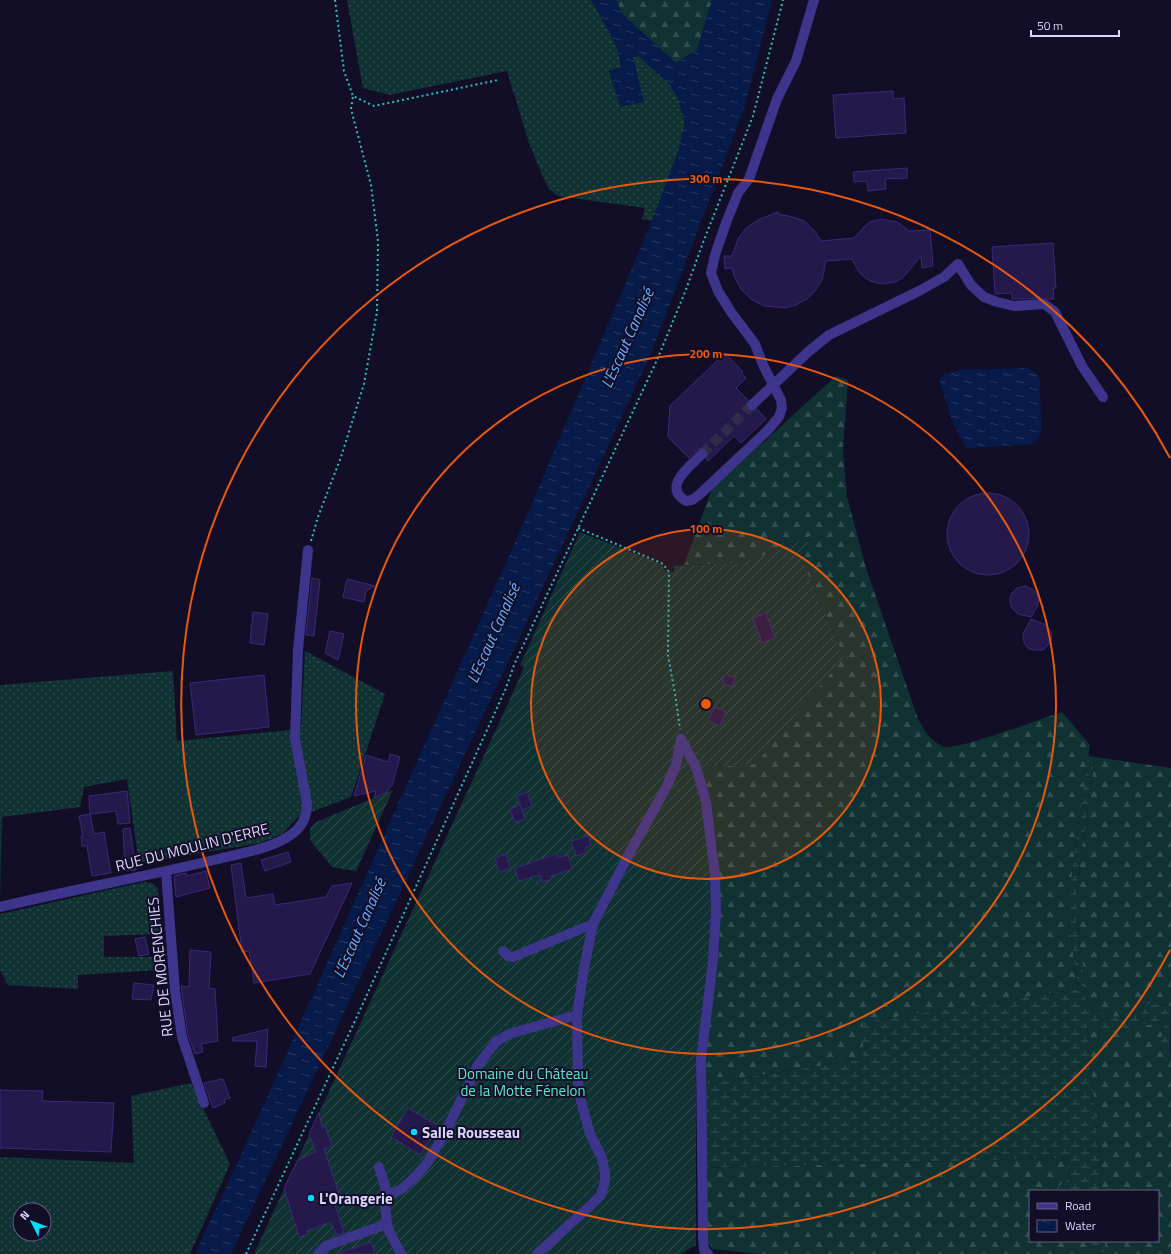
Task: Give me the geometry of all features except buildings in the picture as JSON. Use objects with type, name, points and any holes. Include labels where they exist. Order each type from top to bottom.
[{"type":"street","points":[[702,454],[680,477],[677,483],[677,494],[686,501],[692,500],[700,495],[768,430],[779,417],[782,408],[780,400],[755,344],[731,312],[718,291],[711,273],[715,255],[738,193],[749,179],[777,99],[796,61],[814,0]]},
{"type":"street","points":[[752,405],[828,335],[919,291],[944,277],[958,264],[971,285],[984,297],[1014,306],[1044,304],[1055,312],[1082,366],[1103,398]]},
{"type":"street","name":"RUE DU MOULIN D'ERRE","points":[[0,907],[46,896],[166,872],[274,844],[298,829],[307,814],[307,803],[295,739],[298,650],[308,550]]},
{"type":"street","points":[[537,1254],[601,1195],[605,1182],[605,1172],[602,1158],[590,1134],[581,1101],[578,1082],[577,1015],[584,968],[593,924],[666,788],[676,765],[681,739]]},
{"type":"street","points":[[681,739],[696,767],[706,802],[715,874],[716,912],[713,961],[701,1059],[703,1237],[704,1250],[708,1254]]},
{"type":"street","name":"RUE DE MORENCHIES","points":[[166,872],[175,992],[182,1037],[204,1103]]},
{"type":"street","points":[[504,952],[508,956],[513,957],[593,924]]},
{"type":"street","points":[[386,1198],[403,1188],[428,1162],[446,1131],[478,1065],[496,1042],[509,1034],[577,1015]]},
{"type":"street","points":[[379,1166],[386,1189],[385,1204],[387,1224],[401,1254]]},
{"type":"street","points":[[318,1254],[326,1246],[387,1224]]},
{"type":"path","points":[[308,550],[318,517],[341,457],[364,384],[377,312],[378,241],[371,185],[351,109],[353,96],[344,71],[335,0]]},
{"type":"path","points":[[246,1254],[360,1010],[506,688],[514,665],[657,360],[685,292],[752,116],[783,0]]},
{"type":"path","points":[[353,96],[374,106],[498,80]]},
{"type":"path","points":[[578,528],[659,562],[667,568],[669,572],[668,655],[681,739]]},
{"type":"green space","points":[[347,0],[591,0],[611,35],[618,51],[621,67],[609,71],[643,102],[633,57],[639,56],[670,85],[678,98],[685,123],[678,152],[652,221],[642,219],[645,208],[558,196],[549,189],[529,143],[507,71],[389,95],[363,88]]},
{"type":"green space","points":[[616,0],[712,0],[697,50],[676,63],[622,14]]},
{"type":"green space","points":[[836,376],[848,380],[843,450],[847,497],[866,568],[918,719],[926,732],[935,742],[940,745],[945,747],[953,747],[983,739],[1062,712],[1090,745],[1076,840],[1069,906],[1069,923],[1078,989],[864,1022],[863,1059],[704,1084],[710,993],[717,972],[720,906],[718,854],[701,768],[755,764],[844,657],[802,560],[810,536],[765,555],[740,563],[684,565],[712,489]]},
{"type":"green space","name":"Domaine du Château de la Motte Fénelon","points":[[580,532],[654,561],[662,565],[666,572],[674,572],[674,566],[740,563],[765,555],[810,536],[802,560],[844,657],[755,764],[701,768],[689,759],[707,824],[712,884],[712,929],[696,1063],[696,1245],[680,1254],[254,1254],[510,699],[524,667],[520,665]]},
{"type":"green space","points":[[305,651],[385,694],[351,797],[298,817],[282,834],[260,843],[139,863],[127,779],[84,787],[80,807],[2,817],[0,899],[0,685],[173,671],[177,741],[301,729]]},
{"type":"green space","points":[[1088,756],[1095,757],[1076,892],[1076,919],[1083,967],[1085,999],[1091,1009],[1123,1018],[1136,1010],[1144,1008],[1149,1003],[1162,1004],[1171,1007],[1170,1053],[1166,1053],[1160,1047],[1166,1022],[1162,1019],[1152,1025],[1138,1024],[1128,1032],[1120,1034],[1111,1033],[1087,1023],[1102,1190],[1057,1190],[1057,1188],[1069,1178],[1068,1168],[1063,1158],[705,1168],[704,1084],[863,1059],[863,1022],[1078,989],[1069,923],[1069,899]]},
{"type":"green space","points":[[1095,757],[1171,768],[1171,1007],[1163,1004],[1152,1005],[1123,1018],[1091,1009],[1085,999],[1083,967],[1076,919],[1076,892]]},
{"type":"green space","points":[[393,790],[356,871],[332,867],[310,840],[310,828],[316,822]]},
{"type":"green space","points":[[144,882],[152,883],[158,888],[160,934],[104,936],[104,957],[161,957],[162,970],[78,975],[78,989],[8,985],[0,970],[0,914]]},
{"type":"green space","points":[[1162,1019],[1166,1022],[1163,1030],[1170,1053],[1171,1051],[1171,1254],[1104,1254],[1105,1242],[1159,1242],[1159,1190],[1102,1190],[1087,1022],[1111,1033],[1134,1027],[1138,1024],[1152,1025]]},
{"type":"green space","points":[[191,1083],[230,1164],[190,1254],[0,1254],[0,1157],[134,1163],[131,1096]]},
{"type":"green space","points":[[1063,1158],[1068,1168],[1069,1178],[1057,1188],[1057,1190],[1029,1190],[1029,1242],[1092,1242],[1092,1254],[760,1254],[712,1249],[708,1240],[705,1168]]},
{"type":"green space","points":[[1092,1242],[1105,1242],[1104,1254],[1092,1254]]},
{"type":"water","name":"L'Escaut Canalisé","points":[[591,0],[616,0],[622,14],[676,63],[697,50],[712,0],[772,0],[744,109],[652,351],[231,1254],[195,1254],[242,1153],[522,527],[652,221],[678,153],[685,123],[678,98],[670,85],[639,56],[633,57],[644,102],[620,107],[609,71],[621,67],[618,51],[611,35]]},
{"type":"water","points":[[1026,368],[1035,373],[1040,381],[1041,432],[1038,439],[1032,444],[968,448],[965,446],[953,423],[940,382],[941,376],[960,370]]},
{"type":"tunnel","points":[[702,454],[752,405]]},
{"type":"place","name":"Salle Rousseau","points":[[414,1132]]},
{"type":"place","name":"L'Orangerie","points":[[311,1198]]}]
